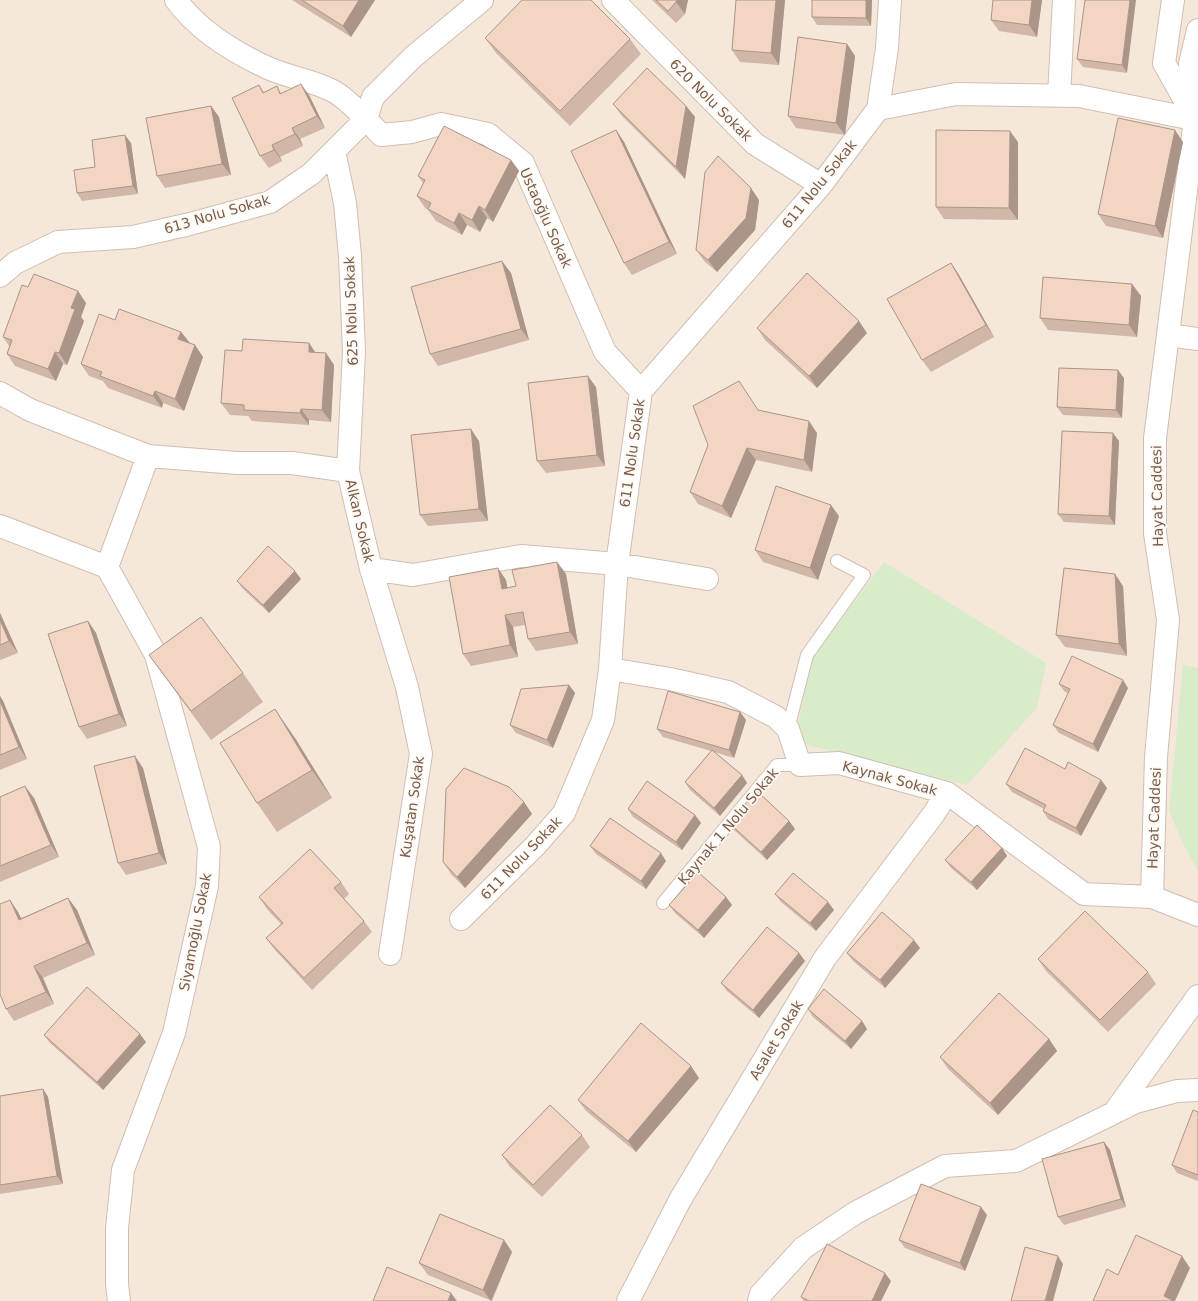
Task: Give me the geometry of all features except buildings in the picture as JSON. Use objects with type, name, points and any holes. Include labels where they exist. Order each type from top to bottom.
[{"type":"street","name":"Ustaoğlu Sokak","points":[[176,0],[187,16],[210,36],[268,68],[332,90],[381,134],[412,132],[441,124],[488,134],[523,163],[605,352],[641,391]]},
{"type":"street","name":"613 Nolu Sokak","points":[[0,276],[15,263],[58,242],[133,237],[190,224],[270,202],[311,174],[366,119],[373,97],[413,57],[482,0]]},
{"type":"street","name":"620 Nolu Sokak","points":[[613,0],[755,144],[821,185]]},
{"type":"street","name":"611 Nolu Sokak","points":[[461,919],[534,846],[564,813],[603,720],[610,669],[617,564],[641,391],[821,185],[878,109],[887,48],[890,0]]},
{"type":"street","points":[[1059,96],[1064,0]]},
{"type":"street","points":[[1173,0],[1164,63],[1196,120]]},
{"type":"street","name":"Hayat Caddesi","points":[[1152,897],[1156,757],[1168,620],[1155,533],[1155,438],[1196,120],[1190,64],[1198,30]]},
{"type":"street","points":[[878,109],[956,94],[1078,96],[1196,120]]},
{"type":"street","name":"625 Nolu Sokak","points":[[334,151],[345,203],[350,256],[354,352],[348,471]]},
{"type":"street","points":[[1168,335],[1198,339]]},
{"type":"street","name":"Alkan Sokak","points":[[0,393],[30,410],[148,456],[237,463],[292,463],[348,471],[371,569],[414,575],[521,556],[617,564],[707,579]]},
{"type":"street","points":[[0,526],[107,567],[148,456]]},
{"type":"street","name":"Siyamoğlu Sokak","points":[[107,567],[156,655],[209,847],[207,886],[174,1033],[123,1170],[118,1228],[117,1284],[120,1301]]},
{"type":"street","name":"Kuşatan Sokak","points":[[371,569],[406,687],[421,754],[390,954]]},
{"type":"street","points":[[610,669],[670,679],[728,692],[776,717],[788,728],[800,765]]},
{"type":"street","name":"Kaynak Sokak","points":[[800,765],[839,763],[947,793],[1084,894],[1152,897],[1198,914]]},
{"type":"street","name":"Asalet Sokak","points":[[628,1301],[680,1200],[825,958],[933,816],[947,793]]},
{"type":"street","points":[[1114,1113],[1198,996]]},
{"type":"street","points":[[759,1301],[761,1294],[804,1248],[855,1213],[945,1166],[1016,1161],[1143,1100],[1177,1091],[1198,1090]]},
{"type":"lane","points":[[788,728],[807,655],[864,575],[837,561]]},
{"type":"lane","name":"Kaynak 1 Nolu Sokak","points":[[663,903],[777,765],[800,765]]},
{"type":"shaded area","points":[[0,0],[1198,0],[1198,1301],[0,1301]]},
{"type":"green space","points":[[884,562],[1046,663],[1037,708],[967,785],[804,744],[795,736],[813,657]]},
{"type":"green space","points":[[1183,665],[1198,668],[1198,871],[1181,840],[1169,810]]}]
